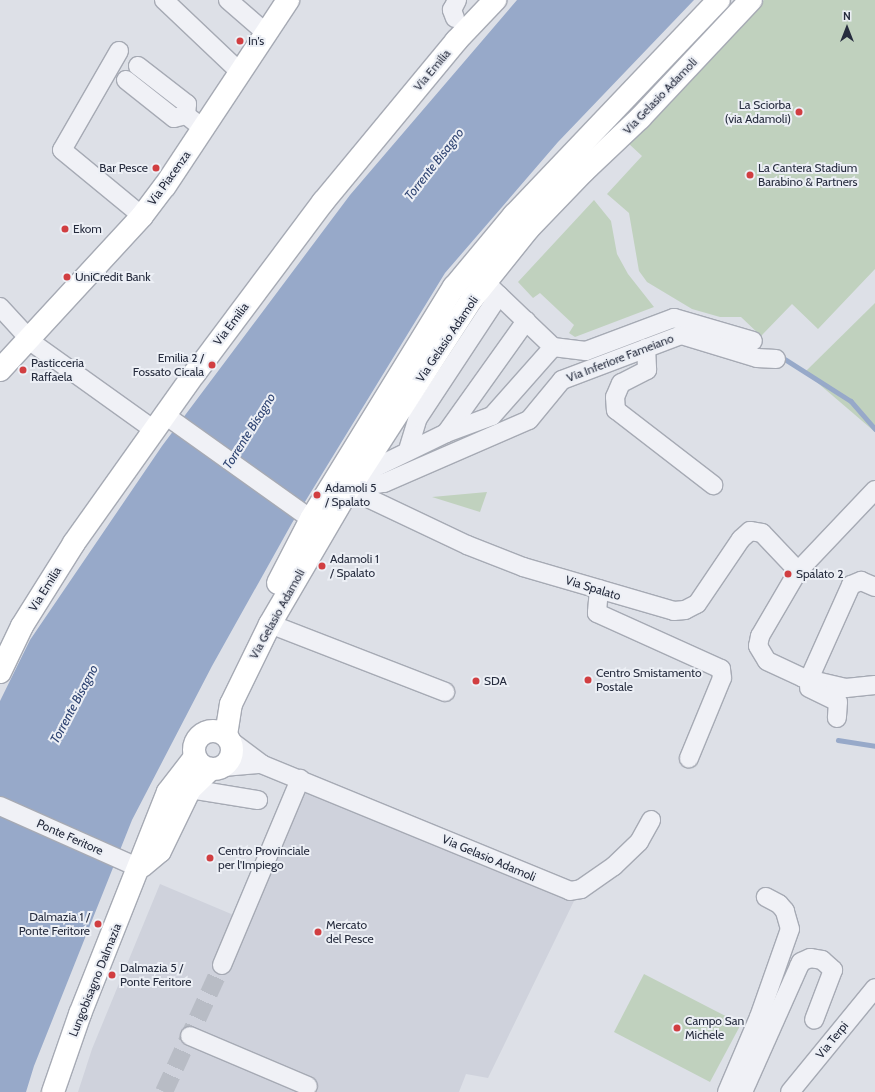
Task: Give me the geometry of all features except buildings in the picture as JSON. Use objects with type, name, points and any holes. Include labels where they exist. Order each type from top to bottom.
[{"type":"main road","name":"Via Piacenza","points":[[0,370],[142,216],[204,129],[288,0]]},
{"type":"main road","name":"Via Emilia","points":[[0,672],[22,626],[74,543],[166,423],[323,202],[456,41],[495,0]]},
{"type":"main road","name":"Via Gelasio Adamoli","points":[[139,868],[146,845],[168,792],[210,765],[232,755],[223,736],[220,691],[307,516],[454,287],[514,215],[718,0]]},
{"type":"main road","name":"Via Gelasio Adamoli","points":[[223,736],[231,704],[238,686],[270,624],[354,482],[472,299],[492,289],[528,230],[584,171],[640,118],[751,0]]},
{"type":"main road","name":"Via Gelasio Adamoli","points":[[210,765],[196,742],[204,733],[223,736]]},
{"type":"main road","name":"Via Gelasio Adamoli","points":[[139,868],[160,851],[190,789],[210,765]]},
{"type":"main road","name":"Lungobisagno Dalmazia","points":[[53,1092],[80,1014],[139,868]]},
{"type":"street","points":[[164,0],[240,72]]},
{"type":"street","points":[[228,0],[266,33]]},
{"type":"street","points":[[455,18],[452,10],[457,0]]},
{"type":"street","points":[[119,51],[62,150],[142,216]]},
{"type":"street","points":[[138,66],[187,104],[186,115]]},
{"type":"street","points":[[126,80],[174,118],[186,115]]},
{"type":"street","points":[[186,115],[204,129]]},
{"type":"street","points":[[408,450],[418,418],[492,289],[554,347],[586,351],[674,318],[753,341]]},
{"type":"street","points":[[0,307],[28,339],[166,423],[307,516]]},
{"type":"street","points":[[446,433],[526,321]]},
{"type":"street","name":"Via Inferiore Fameiano","points":[[354,482],[384,483],[529,420],[562,380],[681,335],[757,358],[776,359]]},
{"type":"street","points":[[354,482],[408,450],[446,433],[492,416],[554,347]]},
{"type":"street","points":[[646,348],[647,370],[621,383],[615,397],[616,410],[713,484]]},
{"type":"street","name":"Via Spalato","points":[[354,482],[467,545],[523,567],[599,589],[647,605],[674,611],[685,610],[697,604],[741,539],[750,531],[762,533],[798,571]]},
{"type":"street","points":[[875,490],[798,571],[759,641],[762,656],[776,665],[809,679],[846,688],[875,685]]},
{"type":"street","points":[[809,679],[851,585],[861,581],[875,588]]},
{"type":"street","points":[[599,589],[597,613],[721,669],[722,678],[689,758]]},
{"type":"street","points":[[270,624],[445,692]]},
{"type":"street","points":[[776,665],[781,677],[838,702],[837,718]]},
{"type":"street","name":"Via Gelasio Adamoli","points":[[223,736],[261,764],[570,891],[581,889],[614,866],[639,842],[651,820]]},
{"type":"street","name":"Via Gelasio Adamoli","points":[[210,765],[261,764]]},
{"type":"street","points":[[222,965],[300,779]]},
{"type":"street","points":[[190,789],[258,800]]},
{"type":"street","name":"Ponte Feritore","points":[[0,806],[139,868]]},
{"type":"street","points":[[727,1092],[759,1017],[790,929],[785,911],[779,904],[766,897]]},
{"type":"street","points":[[743,1092],[798,966],[801,962],[810,958],[822,960],[833,970],[814,1020]]},
{"type":"street","name":"Via Terpi","points":[[790,1092],[875,988]]},
{"type":"street","points":[[190,1036],[308,1086]]},
{"type":"shaded area","points":[[288,784],[307,789],[574,901],[488,1078],[466,1074],[459,1092],[78,1092],[92,1049],[160,884],[236,916]]},
{"type":"green space","name":"La Cantera Stadium Barabino & Partners","points":[[764,0],[875,0],[875,269],[818,329],[792,304],[761,336],[741,317],[720,317],[692,309],[647,282],[639,271],[629,213],[607,194],[642,156],[628,143]]},
{"type":"green space","points":[[594,200],[611,221],[617,254],[628,274],[654,307],[575,337],[569,333],[574,325],[540,293],[533,298],[518,282]]},
{"type":"green space","points":[[875,303],[875,432],[805,372]]},
{"type":"green space","points":[[487,492],[480,512],[432,497]]},
{"type":"green space","name":"Campo San Michele","points":[[644,974],[741,1024],[710,1082],[614,1032]]},
{"type":"water","name":"Torrente Bisagno","points":[[517,0],[694,0],[558,142],[445,273],[292,523],[212,666],[132,820],[34,1066],[26,1092],[0,1092],[0,701],[30,640],[162,446],[350,195]]},
{"type":"waterway","points":[[780,356],[851,401],[875,429]]},
{"type":"waterway","points":[[838,740],[875,746]]},
{"type":"tunnel","points":[[164,1092],[222,965]]},
{"type":"place","name":"In's","points":[[240,41]]},
{"type":"place","name":"La Sciorba (via Adamoli)","points":[[799,112]]},
{"type":"place","name":"Bar Pesce","points":[[156,168]]},
{"type":"place","name":"La Cantera Stadium Barabino & Partners","points":[[750,175]]},
{"type":"place","name":"Ekom","points":[[65,229]]},
{"type":"place","name":"UniCredit Bank","points":[[67,277]]},
{"type":"place","name":"Emilia 2 / Fossato Cicala","points":[[212,365]]},
{"type":"place","name":"Pasticceria Raffaela","points":[[23,370]]},
{"type":"place","name":"Adamoli 5 / Spalato","points":[[317,495]]},
{"type":"place","name":"Adamoli 1 / Spalato","points":[[322,566]]},
{"type":"place","name":"Spalato 2","points":[[788,574]]},
{"type":"place","name":"Centro Smistamento Postale","points":[[588,680]]},
{"type":"place","name":"SDA","points":[[476,681]]},
{"type":"place","name":"Centro Provinciale per l'Impiego","points":[[210,858]]},
{"type":"place","name":"Dalmazia 1 / Ponte Feritore","points":[[98,924]]},
{"type":"place","name":"Mercato del Pesce","points":[[318,932]]},
{"type":"place","name":"Dalmazia 5 / Ponte Feritore","points":[[112,975]]},
{"type":"place","name":"Campo San Michele","points":[[677,1028]]}]
